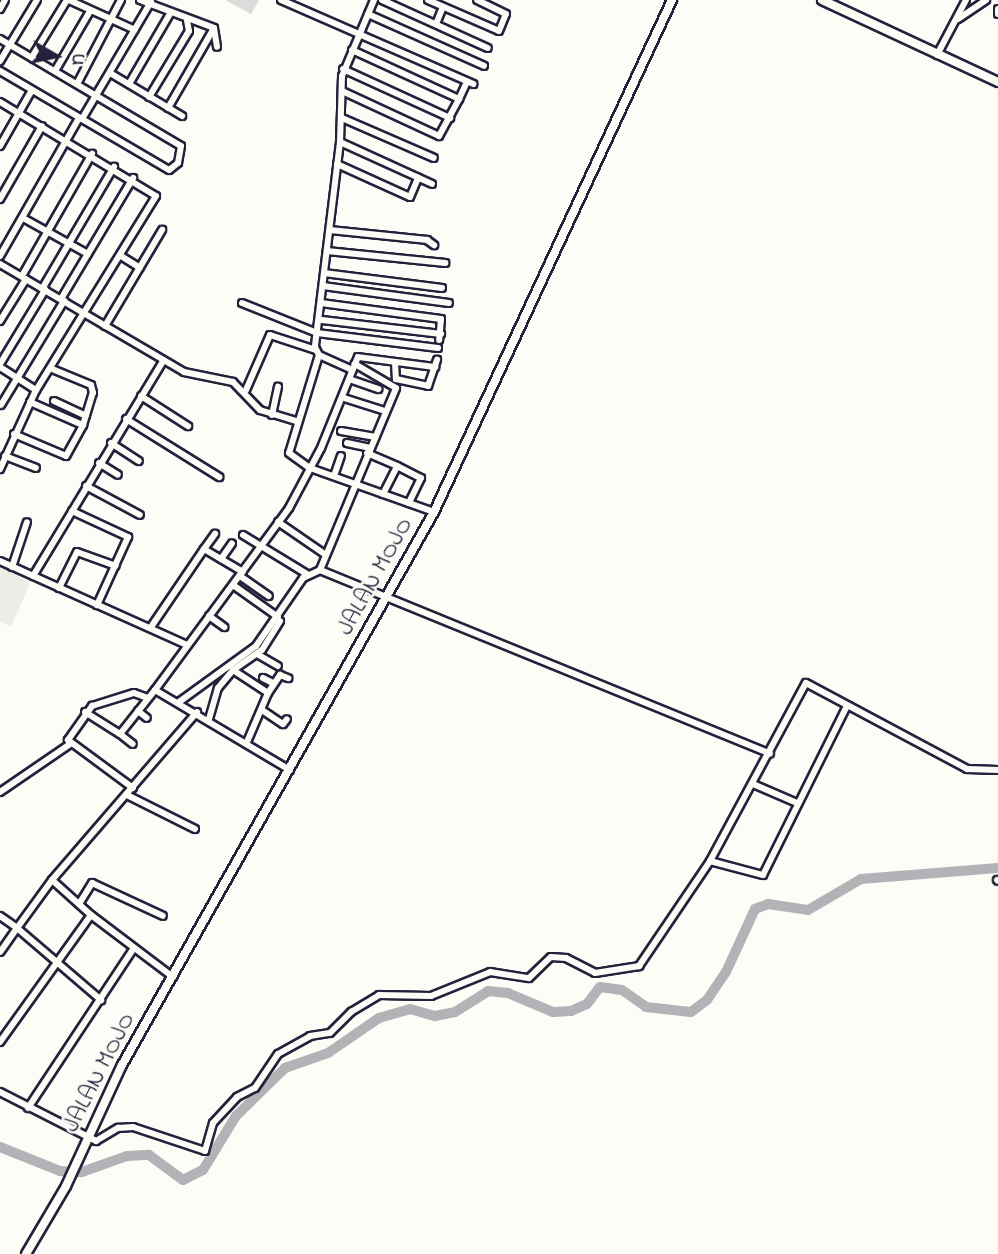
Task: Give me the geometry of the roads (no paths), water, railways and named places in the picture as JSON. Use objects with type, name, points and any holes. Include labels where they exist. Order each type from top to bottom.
[{"type":"street","points":[[0,9],[5,0]]},
{"type":"street","points":[[0,61],[37,0]]},
{"type":"street","points":[[32,57],[68,0],[135,30]]},
{"type":"street","points":[[77,84],[113,21],[121,0]]},
{"type":"street","points":[[141,0],[151,2],[187,21],[214,28]]},
{"type":"street","points":[[281,0],[360,32],[470,83],[458,99],[439,136],[342,91]]},
{"type":"street","points":[[374,0],[343,69],[340,142],[317,352],[289,453],[310,468],[434,512]]},
{"type":"street","points":[[383,0],[488,48]]},
{"type":"street","points":[[428,0],[499,31],[506,13],[477,0]]},
{"type":"street","name":"JALAN MOJO","points":[[26,1254],[66,1186],[107,1094],[434,512],[672,0]]},
{"type":"street","points":[[822,0],[998,82]]},
{"type":"street","points":[[937,55],[967,0]]},
{"type":"street","points":[[958,19],[986,0]]},
{"type":"street","points":[[0,256],[151,2]]},
{"type":"street","points":[[436,24],[443,7]]},
{"type":"street","points":[[55,71],[90,10]]},
{"type":"street","points":[[129,84],[171,12]]},
{"type":"street","points":[[368,14],[484,66]]},
{"type":"street","points":[[149,97],[188,31],[187,21]]},
{"type":"street","points":[[214,28],[217,47]]},
{"type":"street","points":[[169,108],[214,28]]},
{"type":"street","points":[[0,39],[181,146],[178,163],[169,170],[0,71]]},
{"type":"street","points":[[352,50],[458,99]]},
{"type":"street","points":[[343,69],[450,118]]},
{"type":"street","points":[[110,73],[182,116]]},
{"type":"street","points":[[0,146],[32,90]]},
{"type":"street","points":[[0,102],[133,178],[156,198],[52,369],[36,390],[0,469]]},
{"type":"street","points":[[342,118],[434,158]]},
{"type":"street","points":[[0,199],[42,125]]},
{"type":"street","points":[[340,142],[432,184]]},
{"type":"street","points":[[0,321],[47,230],[92,154]]},
{"type":"street","points":[[337,164],[410,197],[418,178]]},
{"type":"street","points":[[36,390],[0,366],[68,242],[114,167]]},
{"type":"street","points":[[1,405],[133,178]]},
{"type":"street","points":[[23,218],[88,254]]},
{"type":"street","points":[[106,326],[162,230]]},
{"type":"street","points":[[330,230],[427,240],[434,245]]},
{"type":"street","points":[[327,251],[445,263]]},
{"type":"street","points":[[121,256],[140,268]]},
{"type":"street","points":[[0,275],[3,265],[163,361],[196,378],[229,380],[246,390],[257,407],[272,415],[297,421]]},
{"type":"street","points":[[324,273],[442,288]]},
{"type":"street","points":[[323,286],[449,303]]},
{"type":"street","points":[[242,303],[317,333],[438,350]]},
{"type":"street","points":[[321,303],[441,318],[438,350],[428,386],[396,379],[395,362]]},
{"type":"street","points":[[368,326],[370,309]]},
{"type":"street","points":[[322,320],[368,326],[438,350]]},
{"type":"street","points":[[246,390],[270,335],[396,385],[320,570]]},
{"type":"street","points":[[120,734],[262,547],[310,468],[352,380],[354,367],[362,357],[395,362],[438,350]]},
{"type":"street","points":[[33,576],[163,361]]},
{"type":"street","points":[[14,434],[66,456],[83,425],[91,385],[52,369]]},
{"type":"street","points":[[352,380],[378,389]]},
{"type":"street","points":[[272,415],[278,387]]},
{"type":"street","points":[[141,396],[188,426]]},
{"type":"street","points":[[344,398],[385,411]]},
{"type":"street","points":[[54,401],[86,416]]},
{"type":"street","points":[[30,402],[83,425]]},
{"type":"street","points":[[126,419],[219,477]]},
{"type":"street","points":[[341,431],[374,437]]},
{"type":"street","points":[[111,443],[139,461]]},
{"type":"street","points":[[348,443],[369,450],[421,478],[409,503]]},
{"type":"street","points":[[5,456],[36,468]]},
{"type":"street","points":[[334,477],[341,456]]},
{"type":"street","points":[[99,463],[118,475]]},
{"type":"street","points":[[383,494],[397,466]]},
{"type":"street","points":[[86,486],[140,515]]},
{"type":"street","points":[[72,511],[126,535],[116,566],[97,605]]},
{"type":"street","points":[[12,567],[27,522]]},
{"type":"street","points":[[278,522],[326,555]]},
{"type":"street","points":[[151,627],[215,534]]},
{"type":"street","points":[[243,535],[307,574]]},
{"type":"street","points":[[221,559],[232,543]]},
{"type":"street","points":[[204,549],[270,596]]},
{"type":"street","points":[[59,588],[77,551],[116,566]]},
{"type":"street","points":[[0,561],[187,645]]},
{"type":"street","points":[[209,719],[218,688],[233,670],[257,654],[307,574],[320,570],[767,753]]},
{"type":"street","points":[[233,585],[278,619]]},
{"type":"street","points":[[209,616],[224,627]]},
{"type":"street","points":[[181,703],[256,646],[278,619]]},
{"type":"street","points":[[257,654],[278,666]]},
{"type":"street","points":[[233,670],[268,693]]},
{"type":"street","points":[[247,742],[273,683],[280,675],[288,678]]},
{"type":"street","points":[[263,677],[273,683]]},
{"type":"street","points":[[0,1092],[88,1138],[101,1140],[118,1128],[133,1127],[201,1150],[220,1114],[237,1097],[255,1088],[278,1054],[310,1036],[330,1033],[351,1012],[379,995],[431,996],[490,972],[529,978],[551,957],[566,958],[595,973],[639,966],[710,862],[806,683],[971,770],[998,771]]},
{"type":"street","points":[[133,788],[68,740],[85,712],[123,695],[152,694],[181,703],[290,770]]},
{"type":"street","points":[[710,862],[763,875],[847,706]]},
{"type":"street","points":[[138,710],[147,718]]},
{"type":"street","points":[[262,710],[283,724],[287,719]]},
{"type":"street","points":[[85,712],[133,744]]},
{"type":"street","points":[[0,953],[52,880],[197,712]]},
{"type":"street","points":[[0,792],[70,744]]},
{"type":"street","points":[[753,784],[797,803]]},
{"type":"street","points":[[127,795],[195,829]]},
{"type":"street","points":[[52,880],[91,915],[173,977]]},
{"type":"street","points":[[79,904],[92,883],[163,916]]},
{"type":"street","points":[[0,1042],[58,965],[91,915]]},
{"type":"street","points":[[0,916],[18,928],[101,1000]]},
{"type":"street","points":[[28,1108],[134,948]]},
{"type":"waterway","points":[[0,1147],[60,1171],[82,1172],[127,1156],[149,1155],[183,1180],[203,1170],[236,1116],[285,1068],[328,1053],[379,1018],[410,1009],[435,1016],[455,1012],[488,991],[508,993],[553,1012],[571,1011],[587,1004],[600,987],[622,990],[646,1007],[691,1012],[707,1000],[726,972],[755,909],[768,904],[808,910],[861,879],[998,868]]}]
